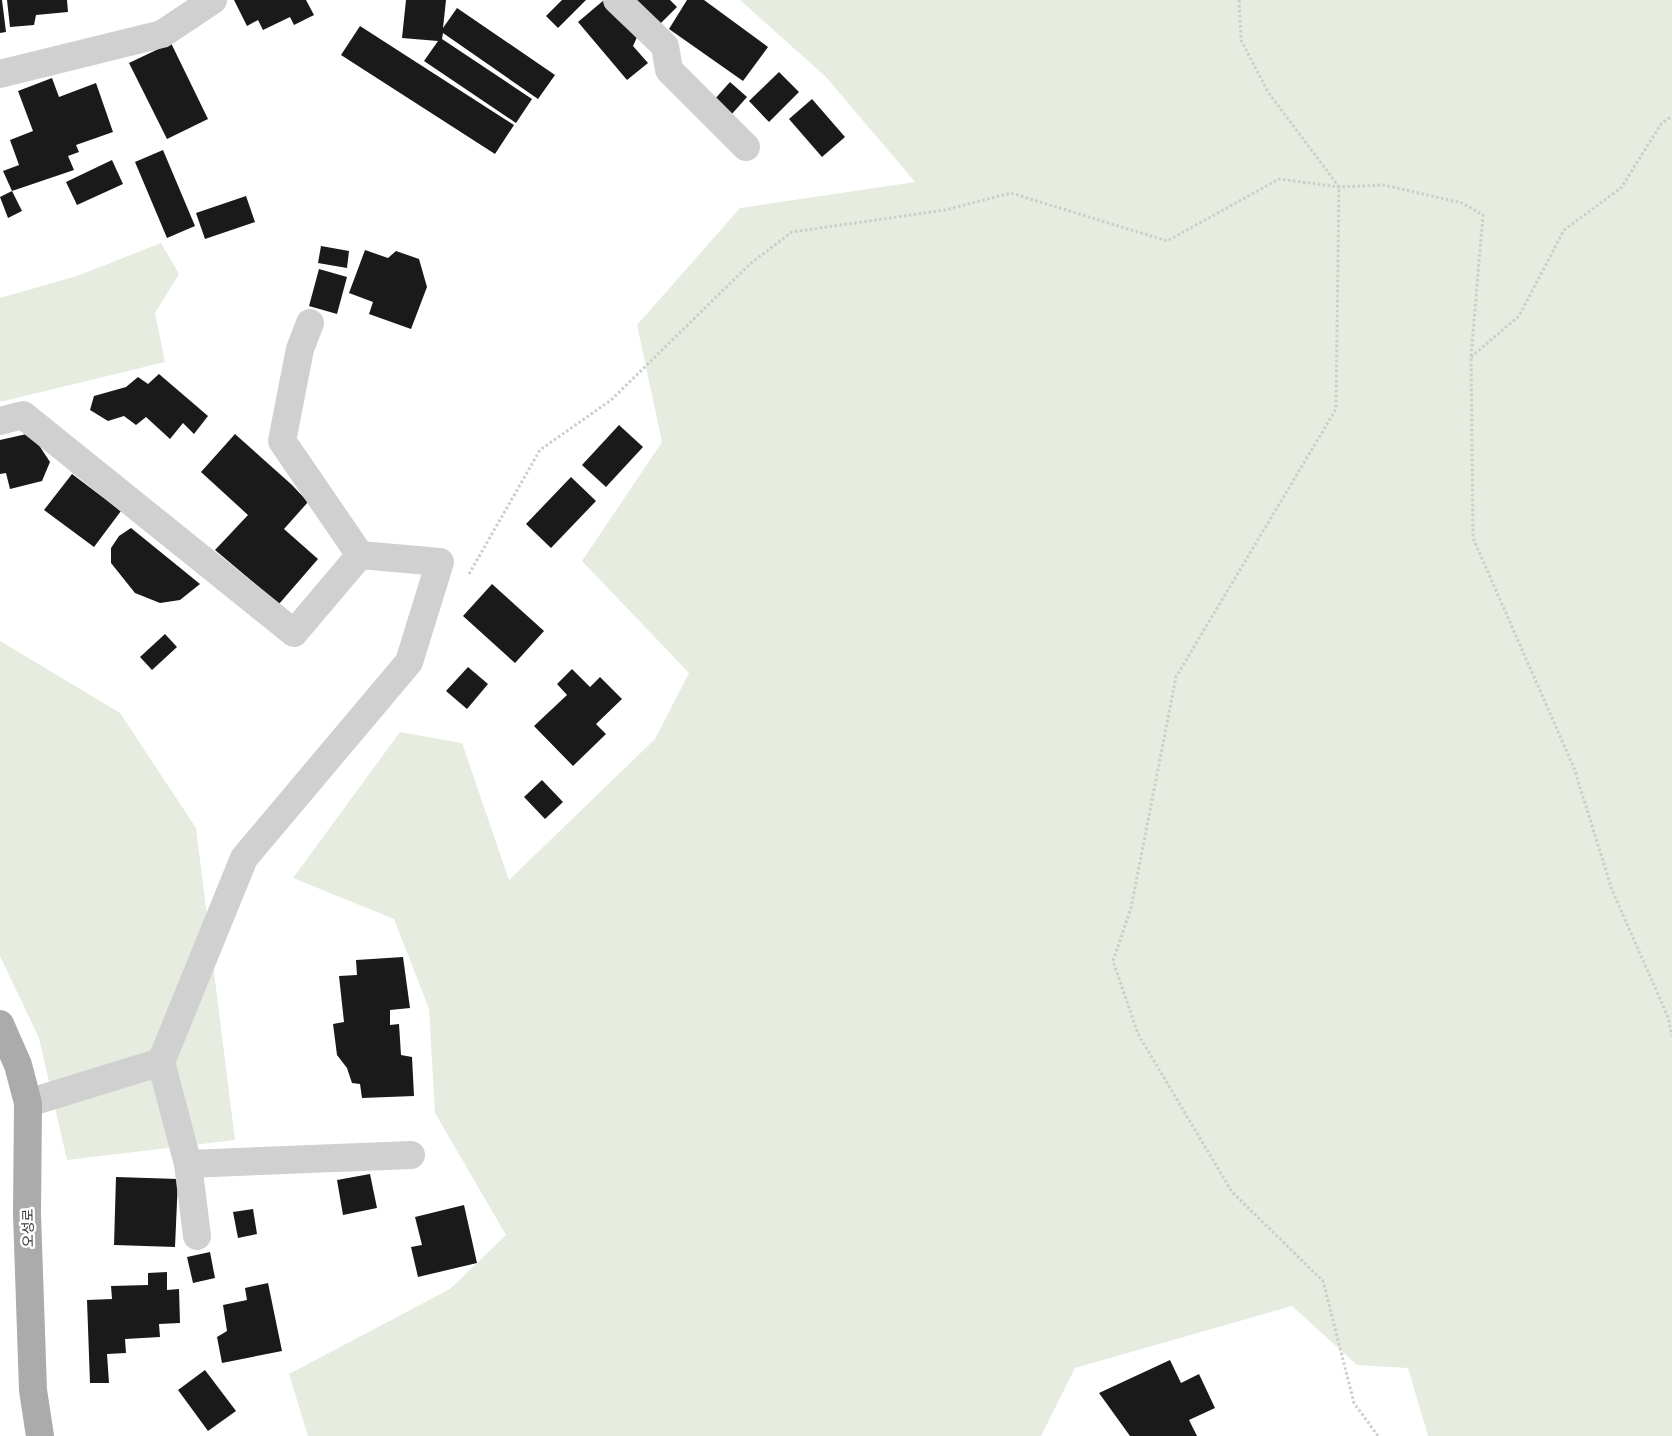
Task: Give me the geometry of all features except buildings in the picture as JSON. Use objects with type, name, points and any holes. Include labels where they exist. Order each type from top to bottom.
[{"type":"main road","name":"오성로","points":[[0,1024],[18,1065],[28,1103],[27,1214],[33,1380],[40,1436]]},
{"type":"street","points":[[0,74],[162,34],[213,0]]},
{"type":"street","points":[[617,0],[665,46],[669,70],[746,147]]},
{"type":"street","points":[[310,323],[300,349],[282,441],[360,555]]},
{"type":"street","points":[[0,421],[23,415],[294,633],[360,555]]},
{"type":"street","points":[[197,1236],[188,1164],[161,1062],[244,858],[409,662],[440,562],[360,555]]},
{"type":"street","points":[[28,1103],[161,1062]]},
{"type":"street","points":[[188,1164],[411,1156]]},
{"type":"path","points":[[1239,0],[1240,40],[1268,92],[1339,187],[1336,409],[1176,677],[1131,908],[1113,961],[1138,1034],[1232,1192],[1323,1281],[1354,1403],[1378,1436]]},
{"type":"path","points":[[1471,357],[1519,316],[1564,230],[1620,188],[1661,124],[1672,116]]},
{"type":"path","points":[[468,576],[540,450],[611,400],[751,263],[792,232],[945,210],[1011,193],[1167,241],[1280,179],[1339,187],[1384,185],[1462,203],[1483,215],[1471,357],[1473,538],[1574,768],[1612,890],[1668,1017],[1672,1036]]},
{"type":"shaded area","points":[[740,0],[1672,0],[1672,1436],[1428,1436],[1408,1368],[1357,1365],[1292,1306],[1075,1368],[1041,1436],[308,1436],[289,1374],[450,1289],[506,1235],[435,1113],[429,1009],[394,919],[293,878],[400,732],[462,743],[509,880],[655,739],[689,673],[582,561],[662,442],[637,325],[740,208],[915,182],[826,77]]},
{"type":"shaded area","points":[[161,243],[179,274],[155,313],[165,362],[0,402],[0,298],[77,276]]},
{"type":"shaded area","points":[[0,641],[120,713],[196,828],[235,1140],[67,1160],[39,1038],[0,956]]}]
